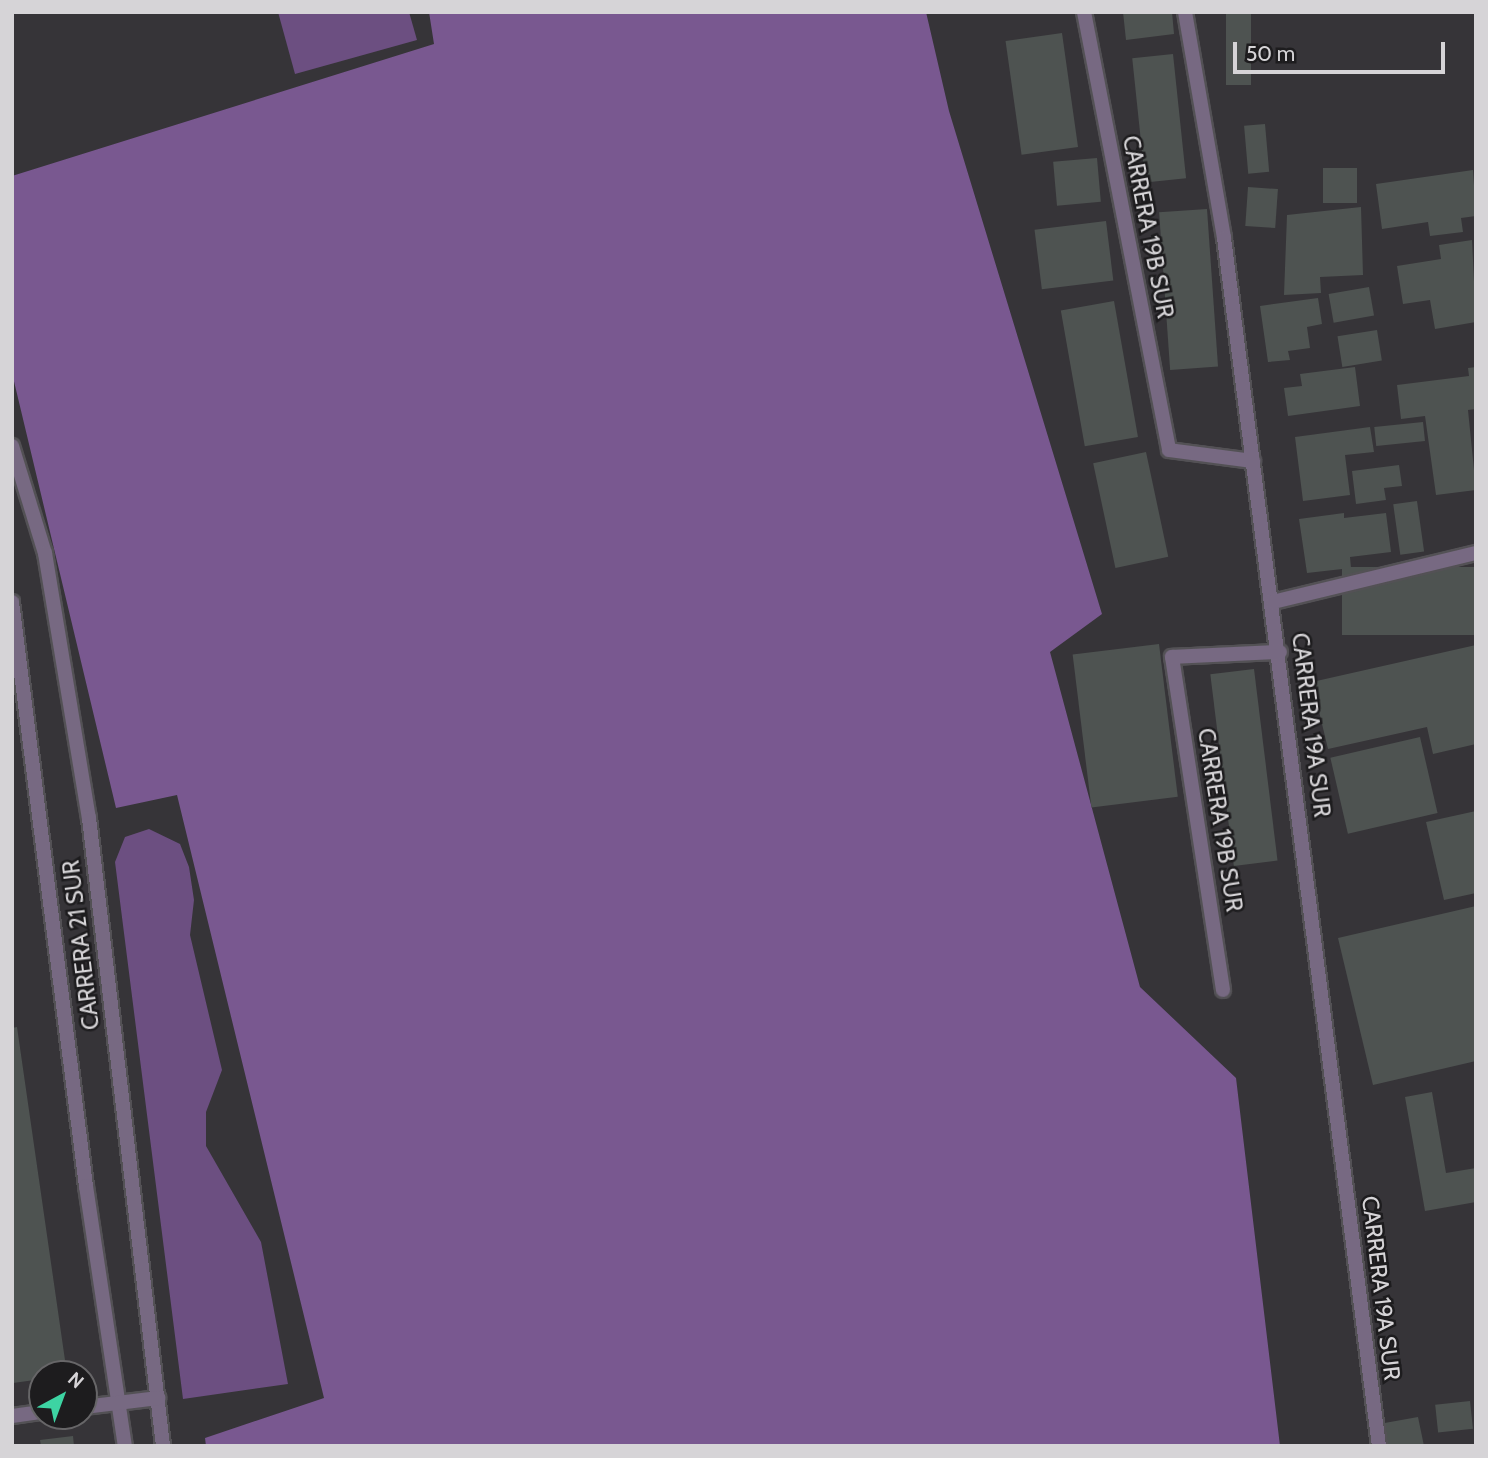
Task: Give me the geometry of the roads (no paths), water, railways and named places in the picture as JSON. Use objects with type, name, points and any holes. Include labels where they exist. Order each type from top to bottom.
[{"type":"street","name":"CARRERA 19B SUR","points":[[1084,12],[1169,450],[1253,461]]},
{"type":"street","name":"CARRERA 19A SUR","points":[[1185,12],[1224,238],[1280,652],[1379,1446]]},
{"type":"street","name":"CARRERA 21 SUR","points":[[12,446],[45,553],[89,818],[163,1446]]},
{"type":"street","points":[[1273,602],[1476,553]]},
{"type":"street","name":"CARRERA 21 SUR","points":[[12,603],[86,1186],[125,1446]]},
{"type":"street","name":"CARRERA 19B SUR","points":[[1223,990],[1172,657],[1280,652]]},
{"type":"street","points":[[98,1405],[158,1398]]}]
